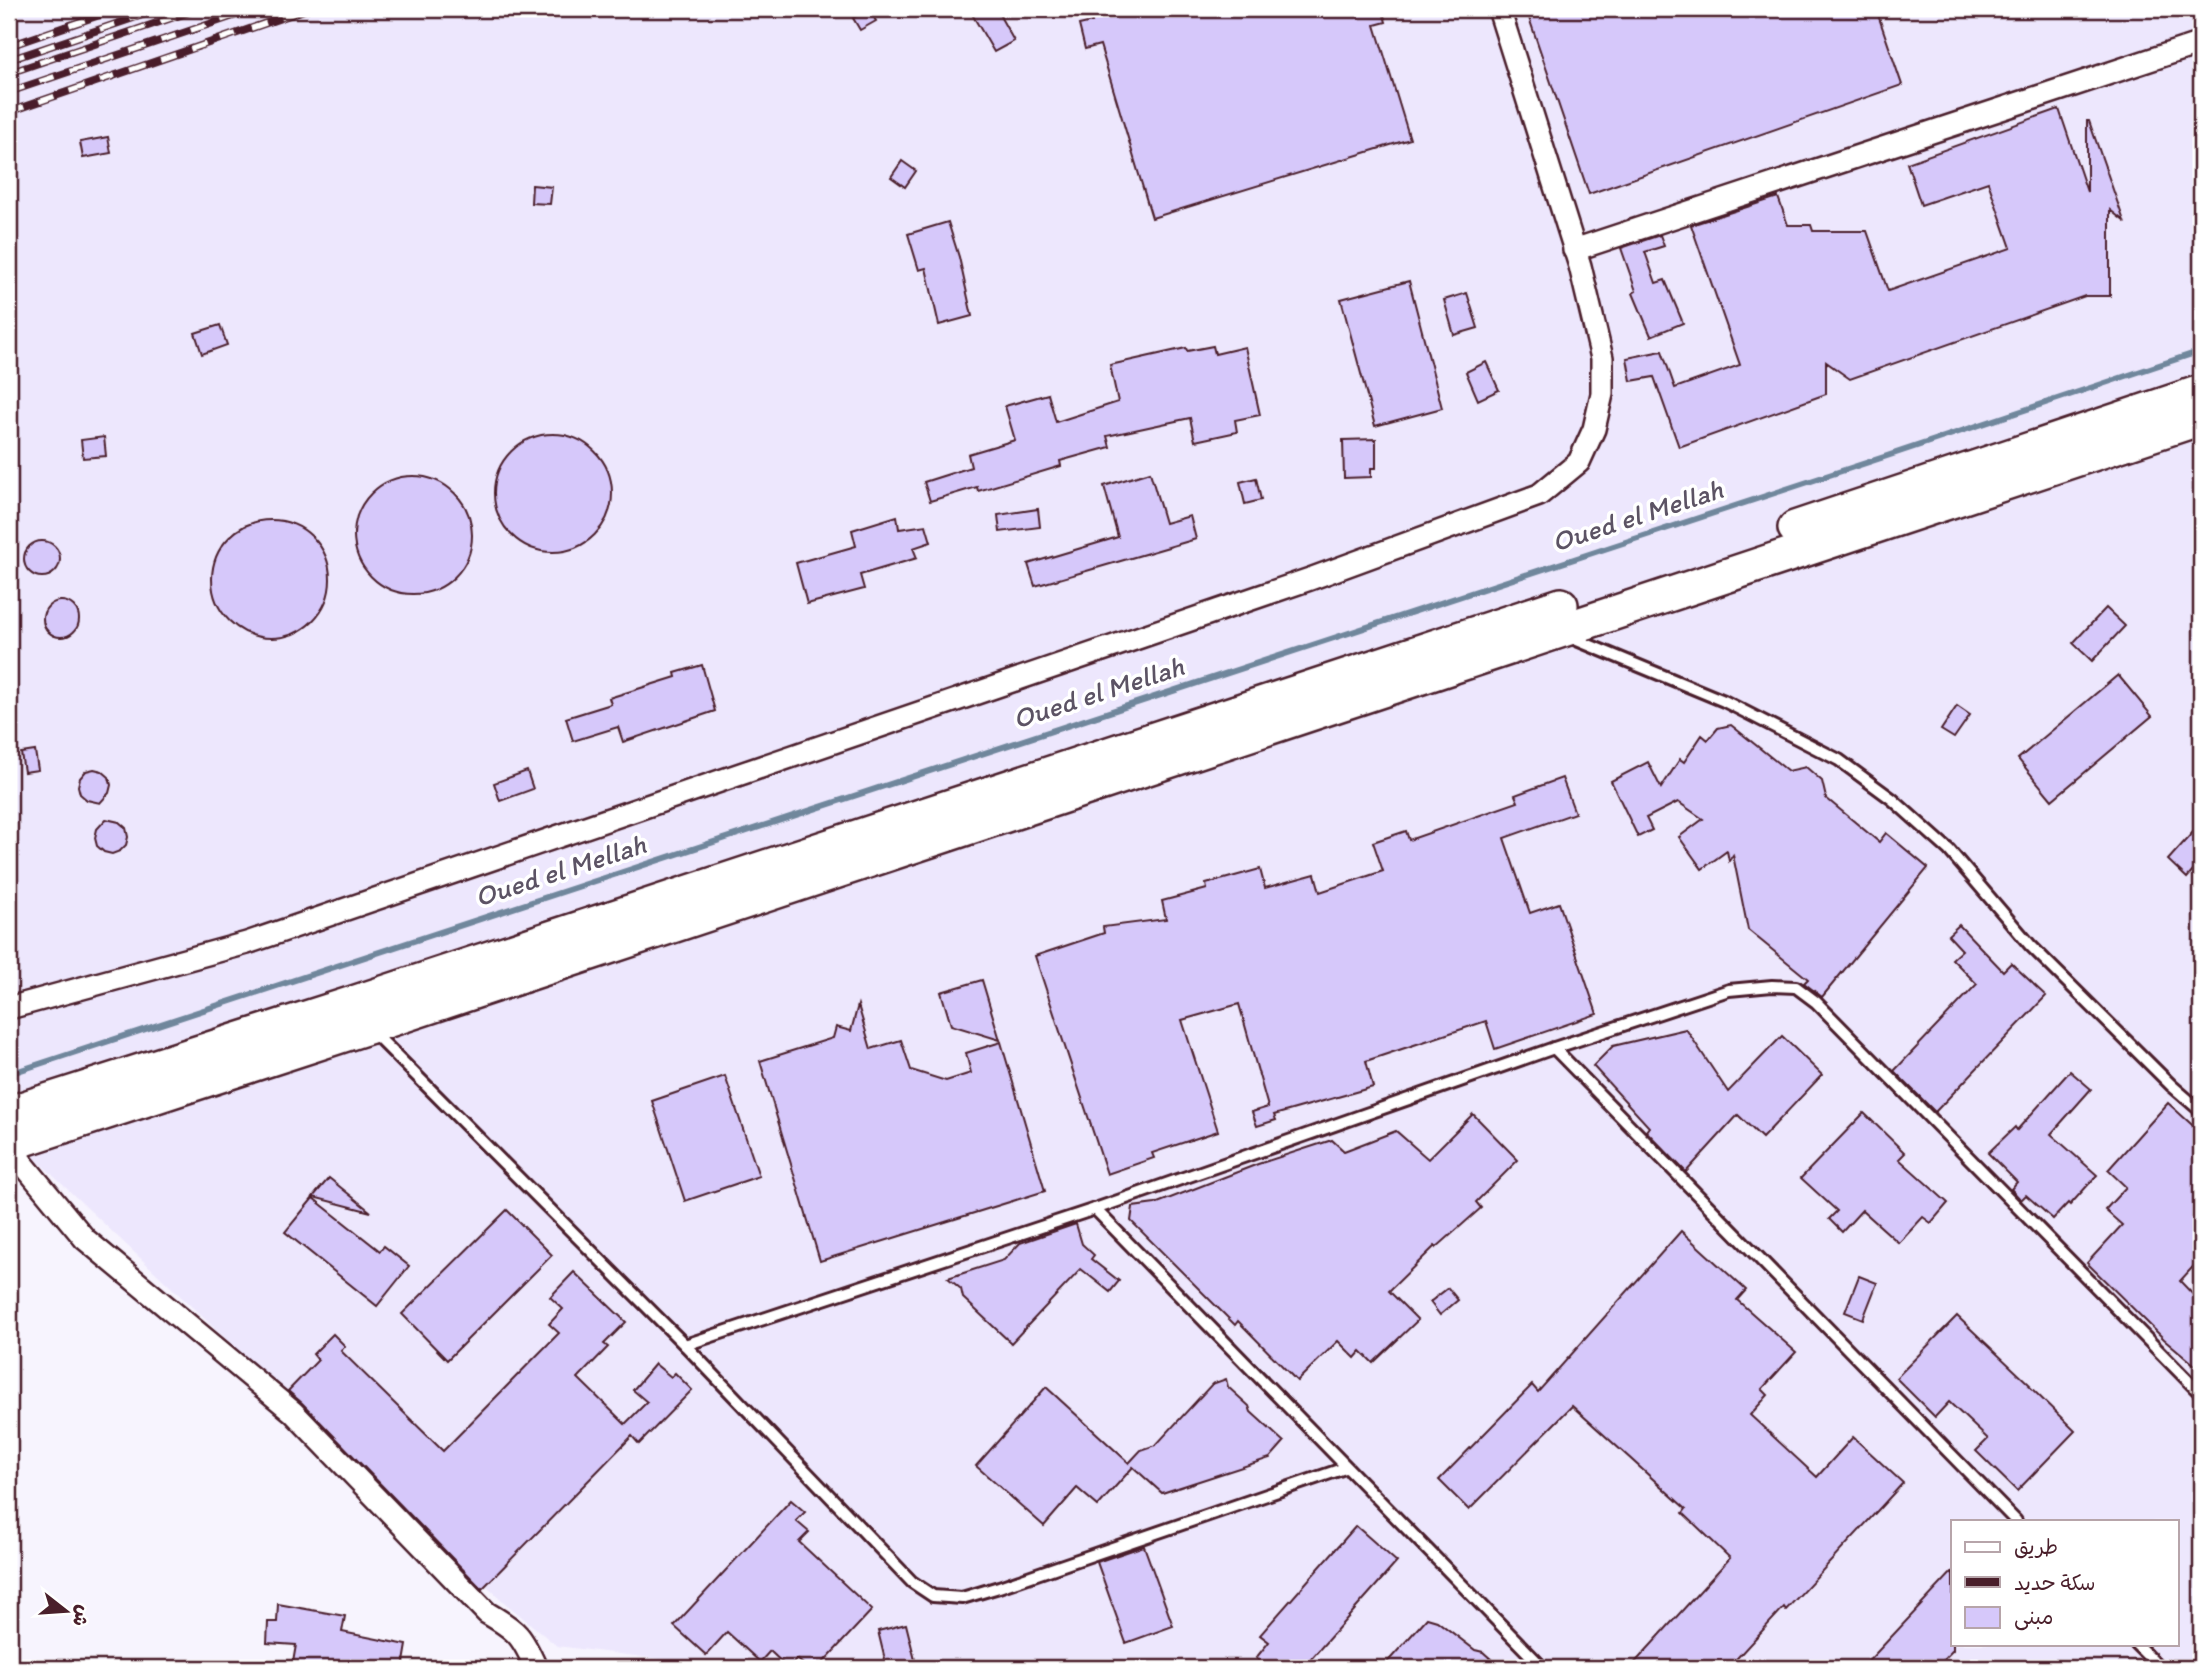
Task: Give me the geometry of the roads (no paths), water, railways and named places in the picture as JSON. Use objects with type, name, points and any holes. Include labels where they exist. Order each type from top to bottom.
[{"type":"main road","points":[[9,1145],[359,1015],[2201,392]]},
{"type":"main road","points":[[9,1113],[359,1015],[1555,631],[2201,418]]},
{"type":"street","points":[[9,1008],[260,939],[1310,579],[1539,495],[1578,462],[1594,429],[1602,394],[1602,358],[1574,250],[1499,9]]},
{"type":"street","points":[[1574,250],[2201,43]]},
{"type":"street","points":[[9,1145],[85,1239],[161,1305],[293,1412],[487,1612],[513,1628],[526,1646],[536,1668]]},
{"type":"lane","points":[[1555,631],[1724,701],[1839,760],[1882,791],[1950,850],[2030,945],[2172,1086],[2201,1111]]},
{"type":"lane","points":[[685,1345],[1095,1209],[1554,1048],[1729,990],[1772,986],[1796,988],[1829,1016],[2201,1394]]},
{"type":"lane","points":[[359,1015],[685,1345],[912,1582],[933,1596],[962,1598],[999,1587],[1345,1468]]},
{"type":"lane","points":[[1554,1048],[2015,1520]]},
{"type":"lane","points":[[1095,1209],[1543,1668]]},
{"type":"lane","points":[[2138,1646],[2160,1668]]},
{"type":"waterway","name":"Oued el Mellah","points":[[9,1074],[2201,351]]},
{"type":"railway","points":[[9,46],[117,9]]},
{"type":"railway","points":[[9,60],[160,9]]},
{"type":"railway","points":[[9,73],[198,9]]},
{"type":"railway","points":[[9,92],[254,9]]},
{"type":"railway","points":[[9,112],[307,9]]}]
